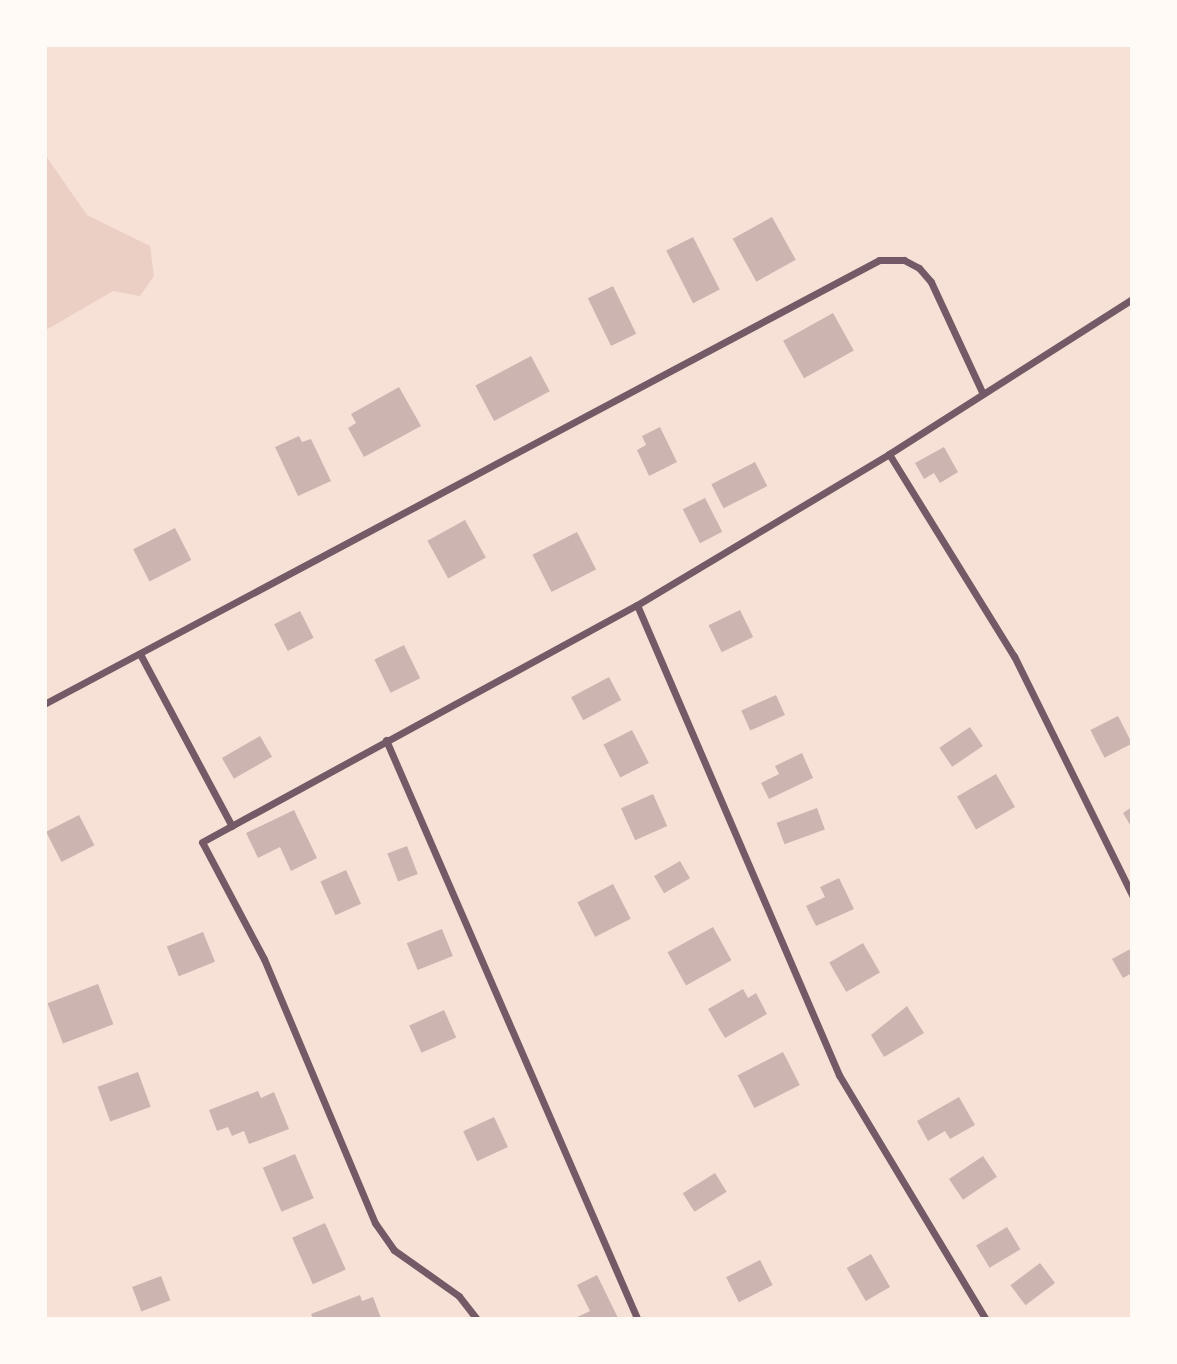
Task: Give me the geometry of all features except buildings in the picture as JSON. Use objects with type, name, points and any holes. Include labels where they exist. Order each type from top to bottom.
[{"type":"street","points":[[46,703],[879,260],[904,260],[919,268],[931,282],[982,391]]},
{"type":"street","points":[[476,1318],[459,1296],[394,1250],[375,1223],[264,959],[202,842],[637,605],[889,454],[982,391],[1087,331],[1132,299]]},
{"type":"street","points":[[889,454],[1014,656],[1132,895]]},
{"type":"street","points":[[637,605],[839,1075],[985,1318]]},
{"type":"street","points":[[140,654],[232,826]]},
{"type":"street","points":[[386,740],[637,1318]]},
{"type":"shaded area","points":[[46,156],[87,215],[150,246],[154,276],[140,296],[113,291],[46,330]]}]
